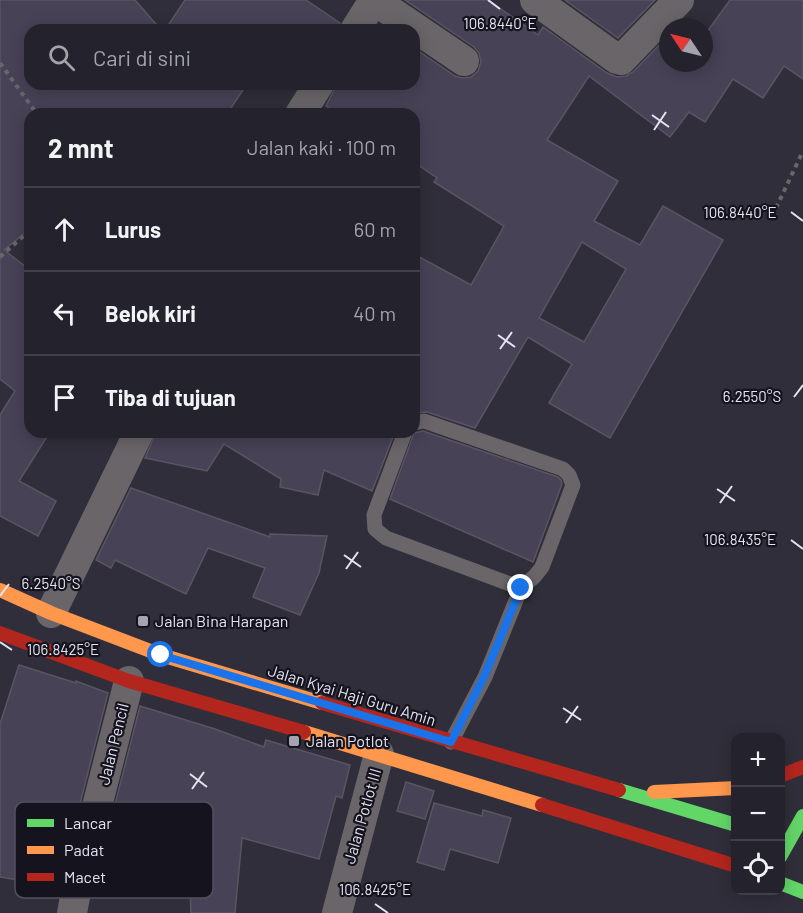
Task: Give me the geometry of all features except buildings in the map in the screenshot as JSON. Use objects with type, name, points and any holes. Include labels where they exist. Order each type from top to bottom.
[{"type":"main road","name":"Jalan Kyai Haji Guru Amin","points":[[0,590],[51,613],[161,655],[731,824]]},
{"type":"main road","points":[[0,633],[129,681],[380,754],[731,865]]},
{"type":"main road","points":[[785,774],[803,767]]},
{"type":"main road","points":[[625,793],[731,788]]},
{"type":"main road","points":[[785,844],[803,816]]},
{"type":"main road","points":[[785,850],[803,853]]},
{"type":"main road","points":[[785,885],[803,892]]},
{"type":"street","points":[[359,24],[374,0],[409,24]]},
{"type":"street","points":[[536,0],[621,60],[679,0]]},
{"type":"street","points":[[420,31],[464,61]]},
{"type":"street","points":[[304,108],[315,90]]},
{"type":"street","points":[[51,613],[136,438]]},
{"type":"street","name":"Jalan Pencil","points":[[99,802],[129,681]]},
{"type":"street","name":"Jalan Potlot III","points":[[339,901],[380,754]]},
{"type":"lane","points":[[420,422],[424,421],[563,469],[569,475],[573,485],[542,567],[521,588],[484,677],[451,742]]},
{"type":"lane","points":[[403,438],[374,515],[375,529],[386,538],[521,588]]},
{"type":"path","points":[[0,63],[33,108]]},
{"type":"path","points":[[776,208],[803,151]]},
{"type":"path","points":[[0,256],[24,235]]},
{"type":"traffic: fast","points":[[619,790],[731,824]]},
{"type":"traffic: fast","points":[[785,848],[803,816]]},
{"type":"traffic: fast","points":[[785,885],[803,892]]},
{"type":"traffic: slow","points":[[0,590],[51,613],[161,655],[322,703]]},
{"type":"traffic: slow","points":[[304,732],[542,805]]},
{"type":"traffic: slow","points":[[654,792],[731,788]]},
{"type":"traffic: jam","points":[[0,633],[129,681],[304,732]]},
{"type":"traffic: jam","points":[[322,703],[619,790]]},
{"type":"traffic: jam","points":[[785,774],[803,767]]},
{"type":"traffic: jam","points":[[542,805],[731,864]]},
{"type":"place","name":"Jalan Bina Harapan","points":[[143,621]]},
{"type":"place","name":"Jalan Potlot","points":[[294,741]]},
{"type":"route","points":[[161,655],[451,742],[484,677],[521,588]]}]
